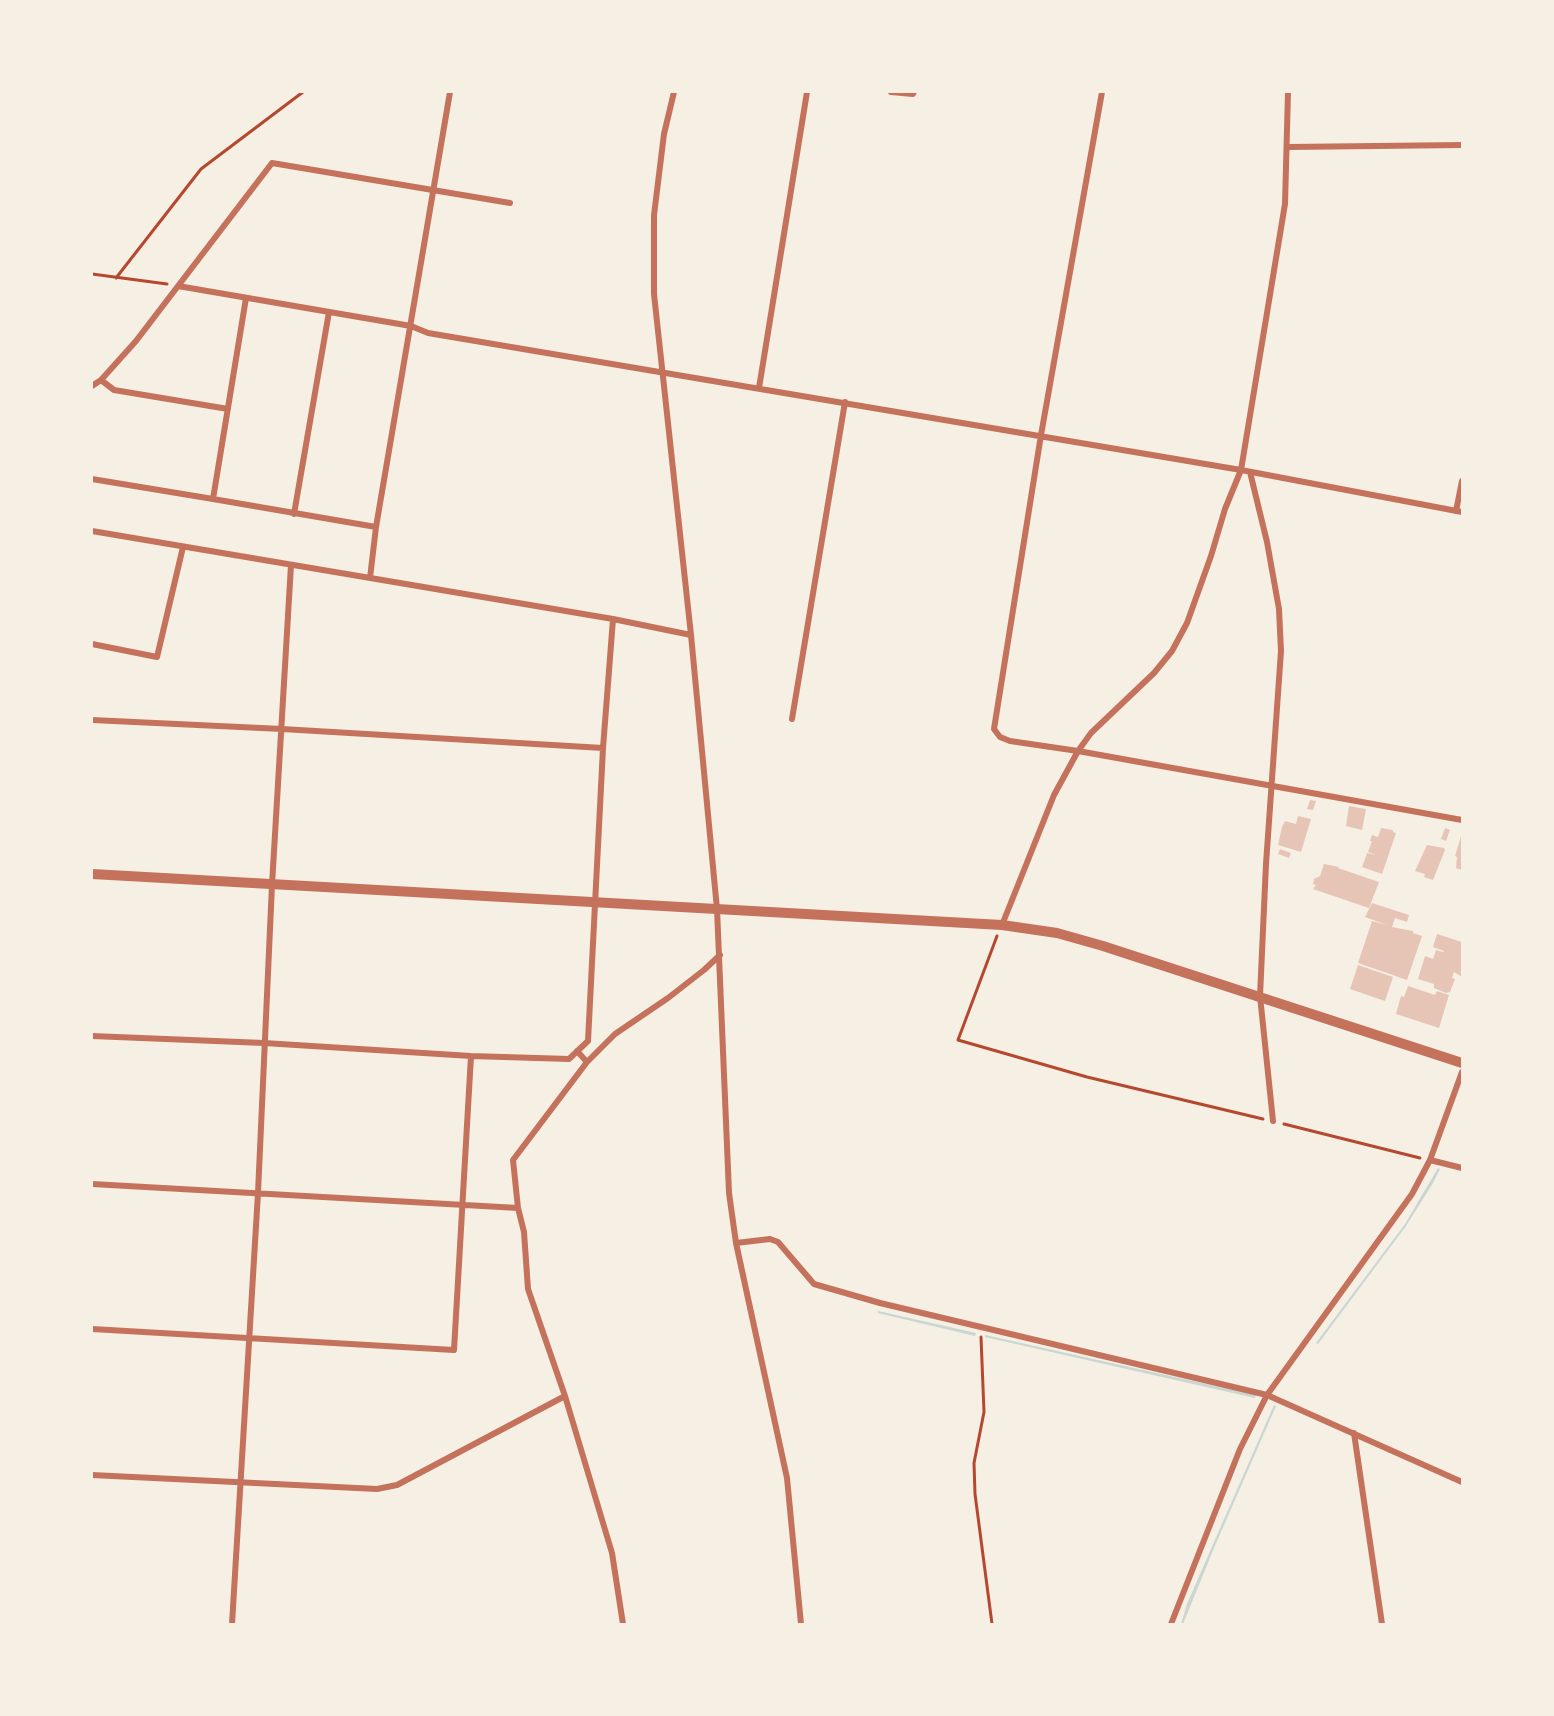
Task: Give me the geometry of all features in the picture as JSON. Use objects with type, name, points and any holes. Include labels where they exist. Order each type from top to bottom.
[{"type":"street","points":[[370,578],[376,527],[450,92]]},
{"type":"street","points":[[674,92],[664,134],[654,215],[654,294],[691,635],[717,909],[729,1193],[736,1242],[787,1478],[801,1624]]},
{"type":"street","points":[[759,387],[807,92]]},
{"type":"street","points":[[891,92],[913,94],[914,92]]},
{"type":"street","points":[[1102,92],[1041,435],[994,729],[1000,737],[1010,741],[1078,751],[1462,820]]},
{"type":"street","points":[[1002,924],[1054,795],[1078,751],[1091,733],[1154,673],[1172,651],[1187,623],[1225,509],[1241,470],[1285,204],[1288,92]]},
{"type":"street","points":[[1288,147],[1462,145]]},
{"type":"street","points":[[92,386],[101,380],[136,341],[272,163],[510,203]]},
{"type":"street","points":[[178,286],[411,326],[428,333],[1041,435],[1459,511],[1462,481]]},
{"type":"street","points":[[213,499],[246,298]]},
{"type":"street","points":[[294,514],[329,312]]},
{"type":"street","points":[[101,380],[114,390],[228,409]]},
{"type":"street","points":[[792,719],[845,402]]},
{"type":"street","points":[[1250,472],[1268,542],[1279,609],[1281,651],[1260,996],[1273,1121]]},
{"type":"street","points":[[92,478],[376,527]]},
{"type":"street","points":[[92,531],[613,619],[691,635]]},
{"type":"street","points":[[92,644],[157,657],[183,547]]},
{"type":"street","points":[[232,1624],[258,1193],[272,885],[291,565]]},
{"type":"street","points":[[92,1036],[569,1059],[588,1041],[603,748],[613,619]]},
{"type":"street","points":[[92,720],[603,748]]},
{"type":"street","points":[[92,874],[1002,924],[1057,933],[1260,996],[1462,1063]]},
{"type":"street","points":[[623,1624],[612,1553],[565,1396],[528,1289],[524,1232],[518,1208],[513,1160],[587,1062],[615,1034],[668,998],[720,955]]},
{"type":"street","points":[[577,1051],[587,1062]]},
{"type":"street","points":[[92,1329],[454,1350],[471,1056]]},
{"type":"street","points":[[1171,1624],[1240,1449],[1268,1395],[1412,1194],[1430,1160],[1462,1072]]},
{"type":"street","points":[[1430,1160],[1462,1168]]},
{"type":"street","points":[[92,1184],[518,1208]]},
{"type":"street","points":[[736,1242],[770,1239],[778,1242],[814,1284],[880,1303],[1268,1395],[1462,1482]]},
{"type":"street","points":[[92,1475],[377,1489],[397,1485],[565,1396]]},
{"type":"street","points":[[1354,1433],[1382,1624]]},
{"type":"path","points":[[116,278],[201,169],[303,92]]},
{"type":"path","points":[[92,274],[178,286]]},
{"type":"path","points":[[1002,924],[958,1040],[1087,1077],[1430,1160]]},
{"type":"path","points":[[981,1327],[984,1412],[974,1463],[975,1494],[992,1624]]},
{"type":"shaded area","points":[[1438,1168],[1440,1169],[1433,1183],[1406,1226],[1318,1344],[1316,1343],[1405,1224]]},
{"type":"shaded area","points":[[878,1311],[976,1333],[975,1336],[878,1313]]},
{"type":"shaded area","points":[[985,1335],[1256,1395],[1255,1398],[985,1337]]},
{"type":"shaded area","points":[[1274,1405],[1276,1406],[1183,1624],[1181,1624],[1187,1604]]},
{"type":"building","points":[[1310,800],[1316,801],[1313,810],[1307,809]]},
{"type":"building","points":[[1349,806],[1366,809],[1362,830],[1346,826]]},
{"type":"building","points":[[1298,816],[1311,819],[1301,852],[1278,845],[1285,821],[1296,824]]},
{"type":"building","points":[[1381,828],[1393,830],[1396,833],[1382,874],[1362,867],[1367,853],[1376,855],[1368,852],[1372,841],[1370,841],[1372,835],[1378,837]]},
{"type":"building","points":[[1445,828],[1450,830],[1446,841],[1441,839]]},
{"type":"building","points":[[1462,833],[1462,870],[1456,868],[1457,857],[1455,856]]},
{"type":"building","points":[[1427,845],[1445,850],[1433,880],[1415,871]]},
{"type":"building","points":[[1280,849],[1291,853],[1289,858],[1278,854]]},
{"type":"building","points":[[1324,864],[1339,867],[1379,882],[1369,908],[1313,889],[1316,885],[1313,884],[1314,879],[1320,876]]},
{"type":"building","points":[[1372,903],[1409,915],[1407,922],[1395,918],[1392,927],[1413,931],[1422,936],[1407,980],[1358,963],[1372,921],[1387,925],[1365,917]]},
{"type":"building","points":[[1437,934],[1462,942],[1462,977],[1454,972],[1452,978],[1455,979],[1450,992],[1446,993],[1434,988],[1434,984],[1418,979],[1425,956],[1433,959],[1436,950],[1444,951],[1433,947]]},
{"type":"building","points":[[1358,965],[1393,977],[1385,1001],[1350,989]]},
{"type":"building","points":[[1408,986],[1435,995],[1437,991],[1449,995],[1439,1028],[1396,1014],[1401,996],[1404,997]]}]
